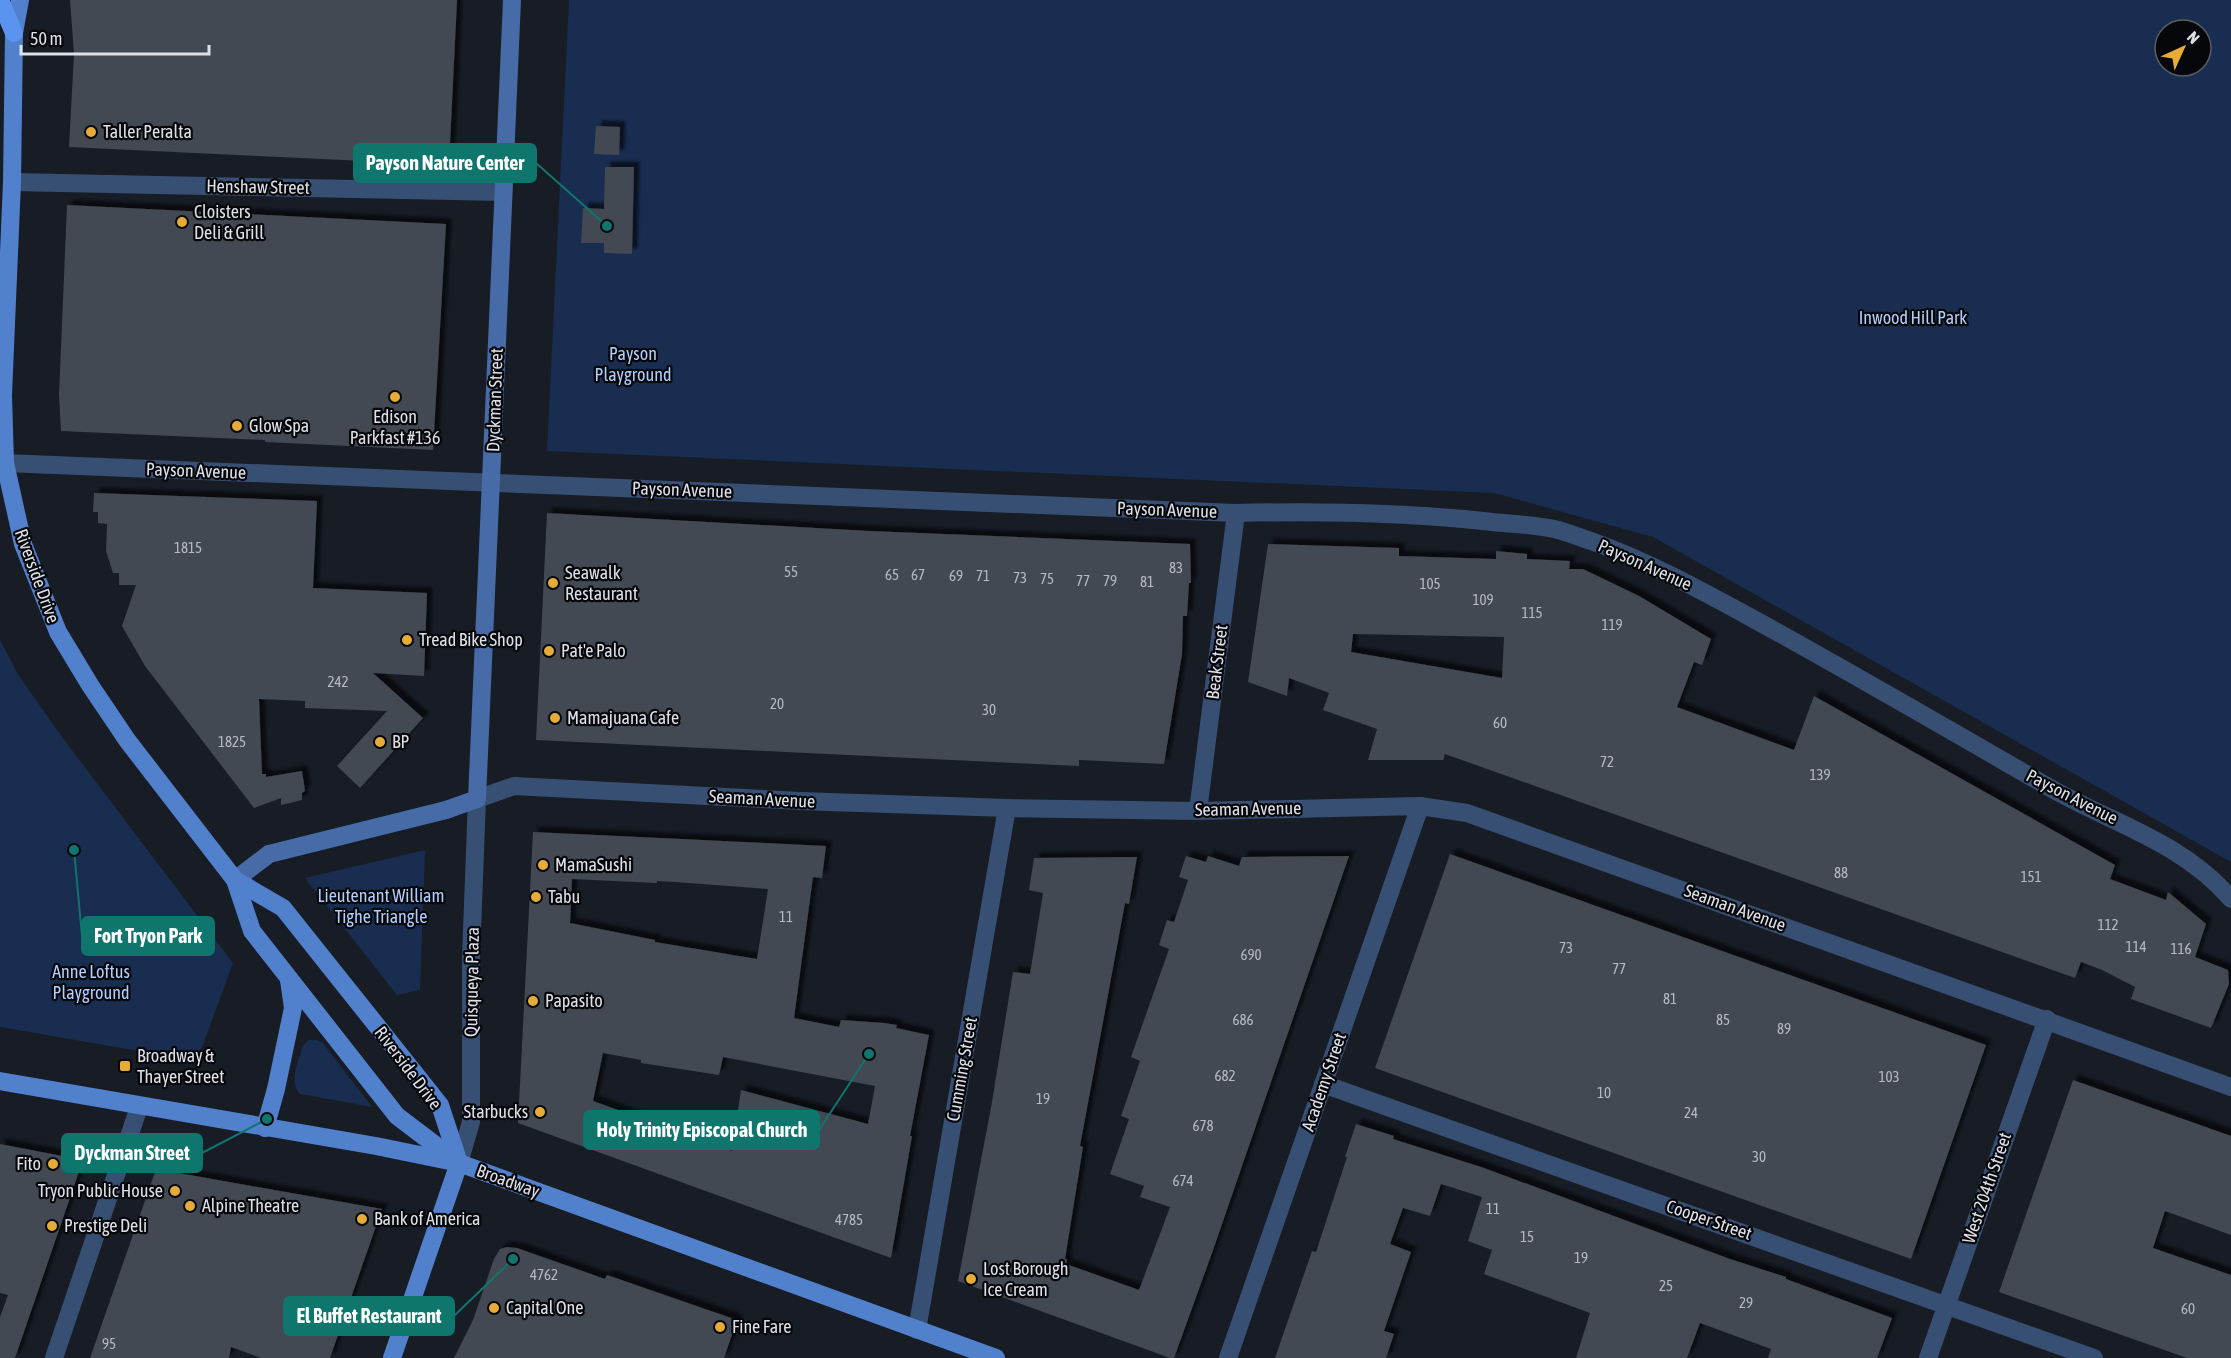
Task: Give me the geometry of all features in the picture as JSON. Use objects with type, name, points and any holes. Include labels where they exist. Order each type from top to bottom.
[{"type":"highway","points":[[0,0],[14,33]]},
{"type":"main road","name":"Riverside Drive","points":[[20,0],[14,33],[12,182],[3,395],[5,463],[23,544],[58,632],[127,740],[236,880],[252,931],[397,1116],[459,1162]]},
{"type":"main road","name":"Dyckman Street","points":[[477,799],[512,0]]},
{"type":"main road","name":"Seaman Avenue","points":[[236,880],[269,854],[446,810],[477,799]]},
{"type":"main road","name":"Riverside Drive","points":[[236,880],[283,908],[440,1105],[459,1162]]},
{"type":"main road","points":[[265,1128],[276,1089],[293,1008],[289,978]]},
{"type":"main road","name":"Broadway","points":[[0,1081],[459,1162],[996,1358]]},
{"type":"main road","points":[[392,1358],[459,1162]]},
{"type":"street","name":"Henshaw Street","points":[[12,182],[503,192]]},
{"type":"street","name":"Payson Avenue","points":[[5,463],[1236,513],[1322,511],[1419,514],[1554,529],[1613,549],[1666,572],[1894,697],[2049,788],[2157,842],[2204,871],[2231,899]]},
{"type":"street","name":"Beak Street","points":[[1198,811],[1236,513]]},
{"type":"street","name":"Seaman Avenue","points":[[477,799],[514,786],[800,801],[1007,808],[1198,811],[1420,806],[1467,813],[2047,1019],[2231,1087]]},
{"type":"street","name":"Quisqueya Plaza","points":[[459,1162],[471,1122],[471,957],[477,799]]},
{"type":"street","name":"Academy Street","points":[[1228,1358],[1420,806]]},
{"type":"street","name":"Cumming Street","points":[[917,1330],[1007,808]]},
{"type":"street","name":"West 204th Street","points":[[1928,1358],[2047,1019]]},
{"type":"street","name":"Cooper Street","points":[[1323,1084],[2094,1358]]},
{"type":"street","points":[[54,1358],[139,1107]]},
{"type":"green space","name":"Inwood Hill Park","points":[[569,0],[2231,0],[2231,862],[1653,537],[1494,493],[547,451]]},
{"type":"green space","name":"Anne Loftus Playground","points":[[0,640],[19,676],[62,737],[233,963],[197,1061],[0,1027]]},
{"type":"green space","name":"Lieutenant William Tighe Triangle","points":[[425,850],[420,990],[397,995],[305,878]]},
{"type":"green space","points":[[309,1040],[323,1043],[372,1107],[300,1094],[295,1083],[296,1071],[303,1045]]},
{"type":"building","points":[[70,0],[457,0],[449,165],[69,147],[74,54]]},
{"type":"building","points":[[596,126],[620,127],[619,155],[594,154]]},
{"type":"building","points":[[605,167],[634,167],[632,254],[604,253],[604,243],[581,243],[583,208],[604,209]]},
{"type":"building","points":[[67,205],[446,224],[433,450],[61,431],[59,395]]},
{"type":"building","points":[[94,493],[317,501],[313,588],[427,593],[424,676],[373,673],[423,718],[360,788],[337,766],[387,711],[305,708],[305,701],[259,699],[262,774],[266,774],[266,777],[302,771],[305,791],[302,793],[302,800],[281,805],[281,798],[254,808],[145,666],[122,626],[136,585],[119,585],[119,573],[113,573],[106,551],[107,524],[98,523],[98,512],[93,512]]},
{"type":"building","points":[[547,513],[869,531],[1190,544],[1191,583],[1189,583],[1187,616],[1183,616],[1182,654],[1164,764],[1079,760],[1079,766],[536,740]]},
{"type":"building","points":[[1268,544],[1399,548],[1399,556],[1496,559],[1496,551],[1527,554],[1527,559],[1570,561],[1569,569],[1583,569],[1639,596],[1711,639],[1702,665],[1694,662],[1677,707],[1794,750],[1814,696],[2115,865],[2110,879],[2166,900],[2168,892],[2206,924],[2195,957],[2228,970],[2229,984],[2211,1028],[2131,999],[2135,987],[2081,962],[2075,978],[1445,754],[1443,760],[1368,760],[1377,729],[1323,710],[1329,693],[1289,678],[1287,696],[1248,682]],"holes":[[[1353,634],[1504,637],[1502,678],[1351,652]]]},
{"type":"building","points":[[533,832],[826,846],[822,878],[813,877],[794,1018],[839,1027],[841,1020],[884,1023],[929,1035],[891,1258],[518,1123]],"holes":[[[572,879],[657,883],[657,881],[768,889],[757,959],[655,942],[655,940],[570,923]],[[603,1053],[641,1060],[641,1063],[719,1075],[723,1057],[875,1086],[868,1124],[741,1090],[732,1151],[593,1101]]]},
{"type":"building","points":[[1450,854],[1986,1045],[1911,1259],[1375,1068]]},
{"type":"building","points":[[1186,856],[1206,862],[1208,856],[1239,866],[1242,857],[1349,856],[1212,1253],[1174,1358],[1170,1358],[958,1281],[992,1102],[1013,972],[1030,974],[1043,893],[1029,890],[1034,858],[1137,857],[1129,904],[1125,903],[1080,1146],[1083,1147],[1065,1259],[1067,1259],[1066,1264],[1139,1290],[1170,1207],[1140,1197],[1144,1186],[1110,1174],[1129,1119],[1121,1116],[1140,1061],[1131,1057],[1169,949],[1159,945],[1167,920],[1174,922],[1188,880],[1179,877]]},
{"type":"building","points":[[2073,1080],[2231,1136],[2231,1235],[2165,1211],[2153,1248],[2231,1275],[2231,1358],[2187,1358],[1999,1292]]},
{"type":"building","points":[[1356,1124],[1394,1136],[1393,1139],[1484,1168],[1730,1259],[1786,1277],[1786,1279],[1892,1318],[1877,1358],[1768,1358],[1771,1349],[1700,1323],[1687,1358],[1576,1358],[1590,1313],[1484,1274],[1492,1250],[1468,1241],[1482,1197],[1441,1184],[1430,1216],[1403,1208],[1390,1244],[1411,1252],[1384,1331],[1394,1334],[1386,1358],[1275,1358],[1312,1251],[1316,1252]]},
{"type":"building","points":[[0,1144],[83,1160],[15,1358],[0,1358],[0,1317],[8,1295],[0,1293]]},
{"type":"building","points":[[156,1169],[382,1209],[330,1358],[261,1358],[231,1347],[229,1358],[90,1358]]},
{"type":"building","points":[[517,1248],[605,1279],[607,1275],[737,1320],[724,1358],[454,1358],[473,1320],[494,1259],[500,1249]]},
{"type":"place","name":"Taller Peralta","points":[[91,132]]},
{"type":"place","name":"Cloisters Deli & Grill","points":[[182,222]]},
{"type":"place","name":"Payson Nature Center","points":[[607,226]]},
{"type":"place","name":"Edison Parkfast #136","points":[[395,397]]},
{"type":"place","name":"Glow Spa","points":[[237,426]]},
{"type":"place","name":"Seawalk Restaurant","points":[[553,583]]},
{"type":"place","name":"Tread Bike Shop","points":[[407,640]]},
{"type":"place","name":"Pat'e Palo","points":[[549,651]]},
{"type":"place","name":"Mamajuana Cafe","points":[[555,718]]},
{"type":"place","name":"BP","points":[[380,742]]},
{"type":"place","name":"Fort Tryon Park","points":[[74,850]]},
{"type":"place","name":"MamaSushi","points":[[543,865]]},
{"type":"place","name":"Tabu","points":[[536,897]]},
{"type":"place","name":"Papasito","points":[[533,1001]]},
{"type":"place","name":"Holy Trinity Episcopal Church","points":[[869,1054]]},
{"type":"place","name":"Broadway & Thayer Street","points":[[125,1066]]},
{"type":"place","name":"Starbucks","points":[[540,1112]]},
{"type":"place","name":"Dyckman Street","points":[[267,1119]]},
{"type":"place","name":"Fito","points":[[53,1164]]},
{"type":"place","name":"Tryon Public House","points":[[175,1191]]},
{"type":"place","name":"Alpine Theatre","points":[[190,1206]]},
{"type":"place","name":"Bank of America","points":[[362,1219]]},
{"type":"place","name":"Prestige Deli","points":[[52,1226]]},
{"type":"place","name":"El Buffet Restaurant","points":[[513,1259]]},
{"type":"place","name":"Lost Borough Ice Cream","points":[[971,1279]]},
{"type":"place","name":"Capital One","points":[[494,1308]]},
{"type":"place","name":"Fine Fare","points":[[720,1327]]},
{"type":"park label","name":"Payson Playground","points":[[633,364]]}]
